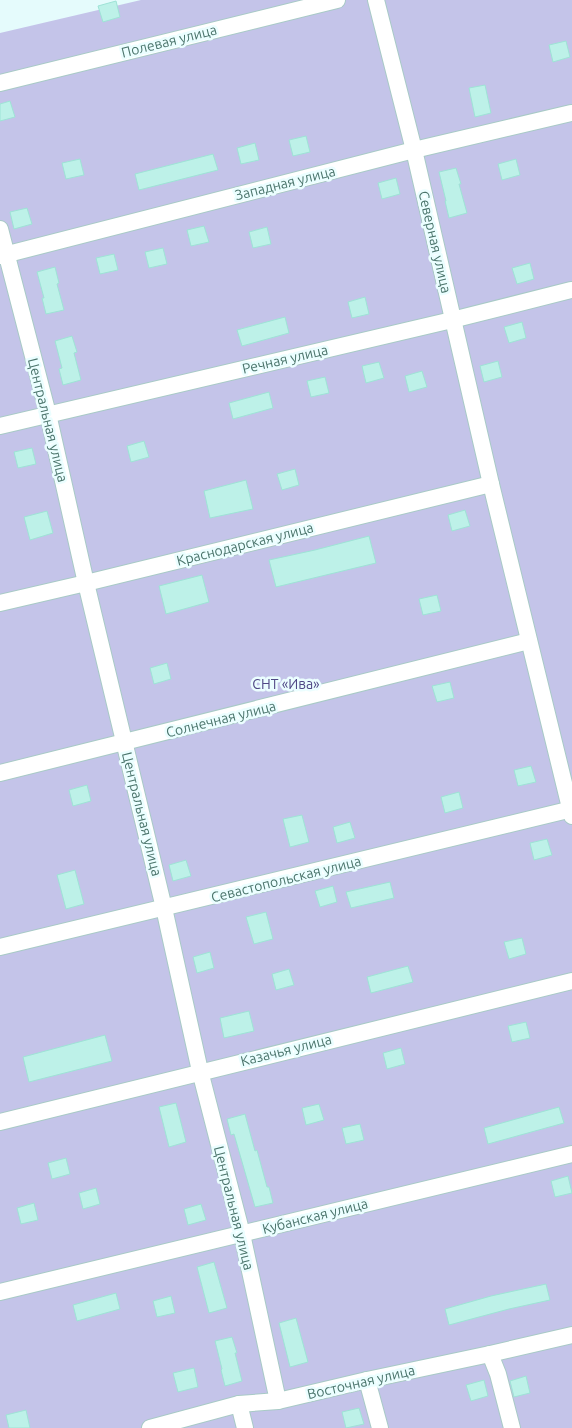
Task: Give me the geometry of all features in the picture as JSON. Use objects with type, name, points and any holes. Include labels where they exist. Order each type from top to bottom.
[{"type":"street","name":"Полевая улица","points":[[0,83],[337,0]]},
{"type":"street","name":"Северная улица","points":[[376,0],[414,150],[528,641],[572,811]]},
{"type":"street","name":"Западная улица","points":[[3,256],[414,150],[571,113]]},
{"type":"street","name":"Центральная улица","points":[[0,229],[3,256],[48,414],[86,583],[164,908],[200,1071],[242,1234],[278,1401]]},
{"type":"street","name":"Речная улица","points":[[0,426],[452,320],[571,290]]},
{"type":"street","name":"Краснодарская улица","points":[[0,603],[491,484]]},
{"type":"street","name":"Солнечная улица","points":[[0,773],[528,641]]},
{"type":"street","name":"Севастопольская улица","points":[[0,947],[572,811]]},
{"type":"street","name":"Казачья улица","points":[[0,1122],[200,1071],[572,981]]},
{"type":"street","name":"Кубанская улица","points":[[0,1292],[572,1154]]},
{"type":"street","name":"Восточная улица","points":[[150,1428],[239,1404],[278,1401],[572,1335]]},
{"type":"street","points":[[490,1354],[498,1374],[512,1428]]},
{"type":"street","points":[[367,1380],[380,1428]]},
{"type":"street","points":[[239,1404],[245,1428]]},
{"type":"green space","name":"СНТ «Ива»","points":[[141,0],[572,0],[572,1428],[0,1428],[0,33]]},
{"type":"building","points":[[116,1],[120,17],[103,22],[98,6]]},
{"type":"building","points":[[566,41],[570,57],[553,62],[549,45]]},
{"type":"building","points":[[485,85],[491,113],[475,117],[469,88]]},
{"type":"building","points":[[10,101],[15,117],[0,121],[0,104]]},
{"type":"building","points":[[306,136],[310,152],[293,156],[289,140]]},
{"type":"building","points":[[255,143],[259,160],[241,164],[237,148]]},
{"type":"building","points":[[213,154],[218,170],[139,190],[135,174]]},
{"type":"building","points":[[80,159],[84,175],[66,179],[62,163]]},
{"type":"building","points":[[516,159],[520,175],[502,180],[498,164]]},
{"type":"building","points":[[456,168],[467,213],[449,218],[439,172]]},
{"type":"building","points":[[396,178],[400,194],[382,199],[378,183]]},
{"type":"building","points":[[27,208],[32,224],[14,229],[10,212]]},
{"type":"building","points":[[204,226],[209,242],[191,246],[187,230]]},
{"type":"building","points":[[267,227],[271,244],[253,248],[249,232]]},
{"type":"building","points":[[163,248],[167,264],[149,268],[145,252]]},
{"type":"building","points":[[114,254],[118,270],[100,274],[96,258]]},
{"type":"building","points":[[530,263],[534,279],[517,284],[512,268]]},
{"type":"building","points":[[55,267],[59,283],[57,284],[64,310],[46,314],[37,272]]},
{"type":"building","points":[[365,297],[369,314],[352,318],[348,302]]},
{"type":"building","points":[[285,317],[289,333],[242,346],[237,330]]},
{"type":"building","points":[[522,322],[526,338],[509,343],[504,327]]},
{"type":"building","points":[[72,336],[77,352],[74,353],[81,380],[63,385],[59,369],[62,368],[55,341]]},
{"type":"building","points":[[498,361],[502,377],[484,382],[480,366]]},
{"type":"building","points":[[379,362],[384,378],[366,383],[362,366]]},
{"type":"building","points":[[422,371],[427,387],[409,392],[405,376]]},
{"type":"building","points":[[325,377],[329,393],[311,397],[307,381]]},
{"type":"building","points":[[269,392],[273,408],[233,419],[229,403]]},
{"type":"building","points":[[144,441],[149,457],[131,462],[127,446]]},
{"type":"building","points":[[32,448],[36,464],[18,468],[14,452]]},
{"type":"building","points":[[295,469],[299,485],[282,490],[277,474]]},
{"type":"building","points":[[246,480],[253,509],[210,518],[204,491]]},
{"type":"building","points":[[465,510],[470,526],[452,531],[448,515]]},
{"type":"building","points":[[47,511],[53,533],[30,540],[24,517]]},
{"type":"building","points":[[369,536],[376,563],[276,587],[269,560]]},
{"type":"building","points":[[202,575],[209,602],[166,614],[159,586]]},
{"type":"building","points":[[437,595],[441,611],[423,615],[419,599]]},
{"type":"building","points":[[167,663],[171,679],[154,684],[150,668]]},
{"type":"building","points":[[450,682],[454,698],[437,702],[432,686]]},
{"type":"building","points":[[531,766],[536,782],[518,786],[514,770]]},
{"type":"building","points":[[87,785],[91,801],[73,806],[69,790]]},
{"type":"building","points":[[459,792],[463,808],[445,813],[441,797]]},
{"type":"building","points":[[302,815],[309,842],[290,847],[283,819]]},
{"type":"building","points":[[350,822],[355,838],[337,843],[333,827]]},
{"type":"building","points":[[547,839],[552,855],[534,860],[530,843]]},
{"type":"building","points":[[186,860],[191,876],[173,881],[169,865]]},
{"type":"building","points":[[75,870],[84,904],[66,909],[57,875]]},
{"type":"building","points":[[390,882],[394,898],[351,908],[346,892]]},
{"type":"building","points":[[333,886],[337,902],[320,907],[315,891]]},
{"type":"building","points":[[266,912],[273,939],[254,944],[246,917]]},
{"type":"building","points":[[522,938],[526,954],[509,959],[504,942]]},
{"type":"building","points":[[210,952],[214,968],[197,973],[193,957]]},
{"type":"building","points":[[408,966],[413,982],[371,993],[367,977]]},
{"type":"building","points":[[289,969],[294,985],[276,990],[272,974]]},
{"type":"building","points":[[249,1011],[254,1031],[224,1038],[220,1018]]},
{"type":"building","points":[[526,1022],[530,1038],[512,1042],[508,1026]]},
{"type":"building","points":[[105,1035],[112,1061],[29,1082],[23,1057]]},
{"type":"building","points":[[401,1048],[405,1064],[387,1069],[383,1053]]},
{"type":"building","points":[[176,1103],[186,1142],[169,1147],[159,1107]]},
{"type":"building","points":[[319,1104],[324,1120],[306,1125],[302,1108]]},
{"type":"building","points":[[559,1107],[564,1123],[488,1144],[484,1128]]},
{"type":"building","points":[[245,1114],[255,1151],[257,1150],[273,1203],[255,1207],[234,1134],[231,1135],[227,1119]]},
{"type":"building","points":[[360,1124],[364,1140],[346,1144],[342,1128]]},
{"type":"building","points":[[66,1158],[70,1174],[52,1179],[48,1163]]},
{"type":"building","points":[[568,1176],[572,1193],[555,1197],[551,1181]]},
{"type":"building","points":[[96,1188],[100,1204],[83,1209],[79,1193]]},
{"type":"building","points":[[34,1203],[38,1220],[21,1224],[17,1208]]},
{"type":"building","points":[[201,1204],[206,1220],[188,1225],[184,1209]]},
{"type":"building","points":[[214,1262],[227,1308],[209,1313],[197,1267]]},
{"type":"building","points":[[546,1284],[550,1300],[449,1325],[445,1309],[491,1296]]},
{"type":"building","points":[[116,1293],[120,1309],[77,1321],[73,1305]]},
{"type":"building","points":[[171,1296],[175,1313],[157,1317],[153,1301]]},
{"type":"building","points":[[296,1318],[308,1362],[290,1367],[279,1323]]},
{"type":"building","points":[[232,1337],[242,1381],[225,1386],[215,1341]]},
{"type":"building","points":[[194,1368],[198,1387],[178,1392],[173,1373]]},
{"type":"building","points":[[526,1376],[530,1393],[514,1397],[510,1381]]},
{"type":"building","points":[[484,1380],[488,1396],[471,1401],[466,1385]]},
{"type":"building","points":[[359,1408],[364,1424],[346,1428],[342,1412]]},
{"type":"building","points":[[26,1410],[30,1428],[9,1428],[6,1415]]}]
